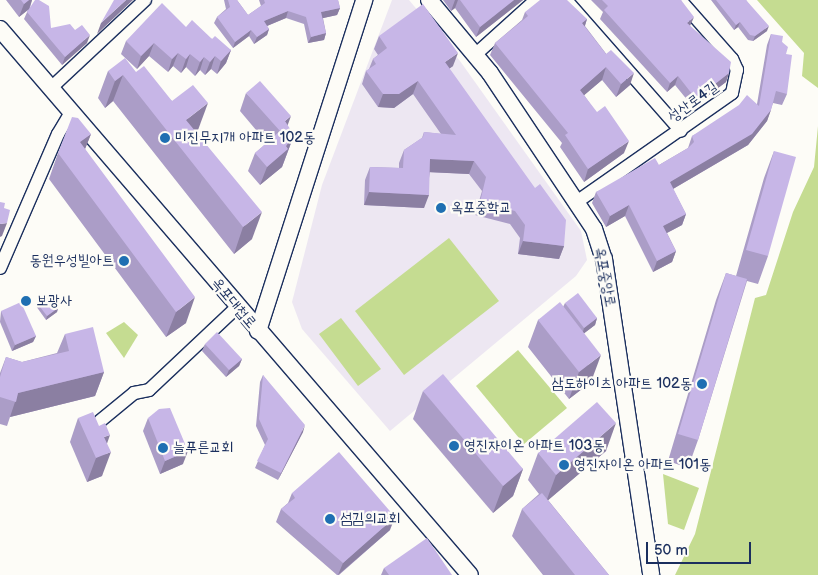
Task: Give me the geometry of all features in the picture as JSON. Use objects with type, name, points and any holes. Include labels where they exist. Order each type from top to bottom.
[{"type":"street","points":[[53,86],[145,0]]},
{"type":"street","points":[[258,331],[364,0]]},
{"type":"street","name":"옥포중앙로","points":[[429,0],[476,54],[578,201],[594,229],[604,259],[650,575]]},
{"type":"street","points":[[476,54],[536,0]]},
{"type":"street","points":[[566,0],[680,131]]},
{"type":"street","name":"성산로4길","points":[[578,201],[732,93],[737,70],[732,59],[680,0]]},
{"type":"street","name":"옥포대첩로","points":[[0,29],[53,86],[258,331],[470,575]]},
{"type":"street","points":[[0,268],[4,247],[58,134],[72,111]]},
{"type":"street","points":[[100,421],[134,393],[148,390],[238,307]]},
{"type":"shaded area","name":"옥포중학교","points":[[392,0],[409,0],[460,61],[581,231],[587,260],[576,276],[390,431],[302,329],[292,302],[322,185]]},
{"type":"green space","points":[[757,0],[818,0],[818,88],[802,76],[804,53]]},
{"type":"green space","points":[[818,126],[818,575],[675,575],[695,534],[755,298],[766,295],[793,212],[814,167]]},
{"type":"green space","points":[[449,238],[499,301],[404,375],[355,311]]},
{"type":"green space","points":[[341,318],[381,369],[358,386],[319,334]]},
{"type":"green space","points":[[124,322],[138,335],[124,358],[106,333]]},
{"type":"green space","points":[[518,350],[567,408],[524,444],[476,386]]},
{"type":"green space","points":[[663,474],[699,488],[684,530],[668,524]]},
{"type":"building","points":[[21,0],[29,0],[24,4]]},
{"type":"building","points":[[35,0],[39,0],[49,6],[51,28],[70,24],[75,30],[82,25],[90,35],[65,57],[27,12]]},
{"type":"building","points":[[114,0],[126,0],[101,23]]},
{"type":"building","points":[[228,0],[237,0],[248,15],[265,3],[264,0],[338,0],[340,8],[321,12],[326,33],[311,37],[306,17],[288,11],[264,21],[269,29],[257,37],[251,30],[235,42],[217,17],[230,7]]},
{"type":"building","points":[[460,0],[514,0],[480,27]]},
{"type":"building","points":[[540,0],[567,0],[587,19],[582,23],[606,54],[611,50],[634,73],[621,84],[606,67],[580,90],[597,112],[605,106],[629,141],[588,169],[565,135],[568,133],[495,43],[528,16],[525,12]]},
{"type":"building","points":[[602,0],[681,0],[694,17],[687,23],[731,62],[729,73],[696,99],[678,76],[670,83],[604,10],[608,6]]},
{"type":"building","points":[[716,0],[746,0],[769,26],[755,36],[750,35],[740,22],[736,25]]},
{"type":"building","points":[[162,3],[186,27],[192,20],[212,39],[215,36],[231,50],[221,61],[215,56],[210,62],[204,57],[200,62],[190,54],[186,59],[178,53],[172,59],[154,43],[141,56],[126,41]]},
{"type":"building","points":[[423,4],[458,53],[445,62],[535,188],[540,184],[566,220],[564,246],[523,241],[525,225],[515,211],[480,202],[486,177],[474,161],[430,159],[429,195],[369,192],[370,167],[403,168],[404,150],[423,137],[424,132],[456,135],[418,81],[399,94],[383,94],[366,71],[376,64],[373,59],[387,48],[379,36]]},
{"type":"building","points":[[771,34],[783,36],[782,42],[788,47],[786,54],[792,55],[787,94],[776,91],[771,110],[752,134],[670,182],[686,214],[663,226],[676,251],[657,261],[629,205],[610,216],[596,192],[655,158],[659,165],[688,148],[694,142],[692,136],[739,105],[747,95],[759,106]]},
{"type":"building","points":[[125,58],[136,72],[144,66],[172,101],[193,85],[208,103],[186,120],[262,212],[243,227],[123,75],[115,81],[108,71]]},
{"type":"building","points":[[260,81],[291,116],[285,121],[294,135],[286,146],[288,149],[267,167],[255,153],[280,131],[246,93]]},
{"type":"building","points":[[72,117],[78,118],[91,134],[80,142],[195,297],[176,312],[58,153]]},
{"type":"building","points":[[774,151],[796,157],[768,256],[746,250]]},
{"type":"building","points":[[0,202],[5,203],[4,208],[10,210],[7,223],[0,224]]},
{"type":"building","name":"삼도하이츠 아파트 102동","points":[[726,273],[747,279],[698,440],[678,434]]},
{"type":"building","points":[[578,293],[597,318],[584,328],[565,303]]},
{"type":"building","points":[[48,294],[58,308],[47,316],[37,303]]},
{"type":"building","points":[[21,302],[36,336],[15,345],[1,311]]},
{"type":"building","points":[[560,302],[601,355],[579,372],[538,320]]},
{"type":"building","points":[[93,327],[104,372],[18,393],[16,402],[0,397],[0,377],[6,357],[22,362],[69,351],[65,334]]},
{"type":"building","points":[[217,332],[242,359],[229,370],[205,344]]},
{"type":"building","points":[[443,374],[523,469],[503,486],[423,391]]},
{"type":"building","points":[[263,375],[305,425],[281,473],[257,461],[268,439],[259,419]]},
{"type":"building","points":[[597,402],[616,423],[556,475],[538,453]]},
{"type":"building","points":[[170,408],[188,451],[165,461],[148,418],[159,409]]},
{"type":"building","points":[[93,412],[99,426],[105,423],[110,435],[104,437],[111,452],[96,458],[78,418]]},
{"type":"building","name":"섬김의교회","points":[[339,452],[395,517],[343,563],[281,509],[295,498],[292,493]]},
{"type":"building","points":[[542,493],[609,575],[575,575],[522,509]]},
{"type":"building","points":[[427,538],[452,575],[389,575],[384,568]]},
{"type":"place","name":"미진무지개 아파트 102동","points":[[165,138]]},
{"type":"place","name":"옥포중학교","points":[[441,208]]},
{"type":"place","name":"동원우성빌아트","points":[[124,261]]},
{"type":"place","name":"보광사","points":[[26,301]]},
{"type":"place","name":"삼도하이츠 아파트 102동","points":[[702,384]]},
{"type":"place","name":"영진자이온 아파트 103동","points":[[454,446]]},
{"type":"place","name":"늘푸른교회","points":[[163,448]]},
{"type":"place","name":"영진자이온 아파트 101동","points":[[564,465]]},
{"type":"place","name":"섬김의교회","points":[[330,519]]}]
